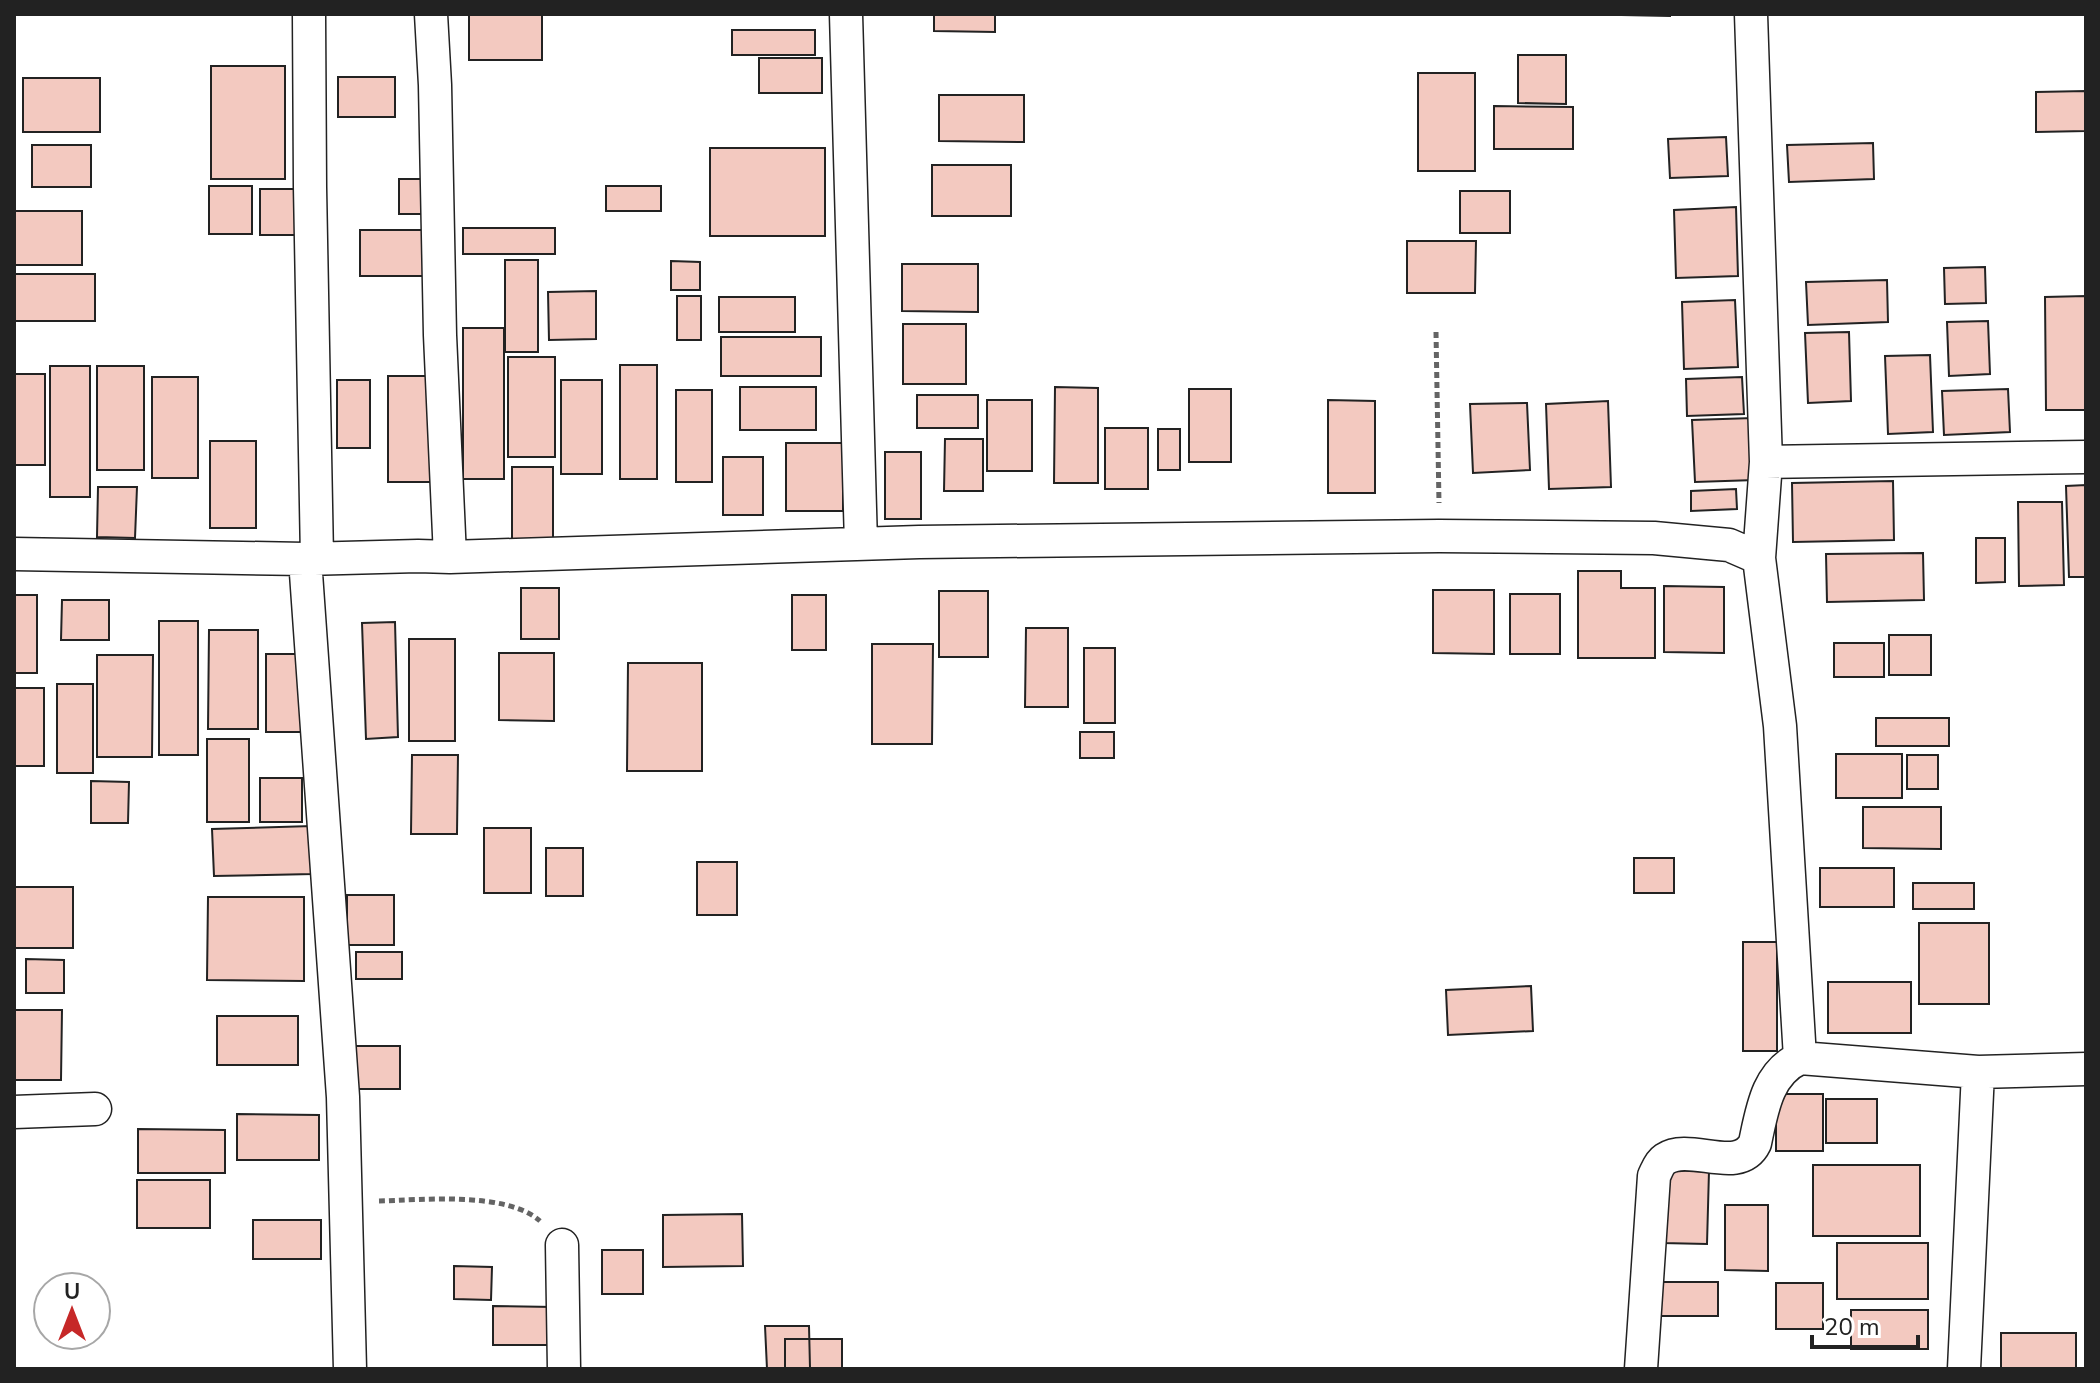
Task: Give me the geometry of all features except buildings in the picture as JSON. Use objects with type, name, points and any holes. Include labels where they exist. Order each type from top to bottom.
[{"type":"street","points":[[309,14],[311,558],[340,1052],[350,1369]]},
{"type":"street","points":[[431,14],[450,557]]},
{"type":"street","points":[[846,14],[861,544]]},
{"type":"street","points":[[1751,14],[1766,462],[1759,558],[1780,726],[1800,1058]]},
{"type":"street","points":[[1766,462],[2086,457]]},
{"type":"street","points":[[14,554],[450,557],[861,544],[1439,536],[1654,538],[1729,545],[1759,558]]},
{"type":"street","points":[[1641,1369],[1654,1176],[1658,1167],[1664,1160],[1676,1155],[1740,1158],[1750,1153],[1773,1080],[1787,1064],[1800,1058],[1978,1072],[2086,1069]]},
{"type":"street","points":[[1964,1369],[1978,1072]]},
{"type":"street","points":[[14,1112],[95,1109]]},
{"type":"street","points":[[562,1245],[564,1369]]},
{"type":"path","points":[[1436,332],[1439,536]]},
{"type":"path","points":[[346,1201],[463,1199],[493,1203],[534,1215],[562,1245]]}]
